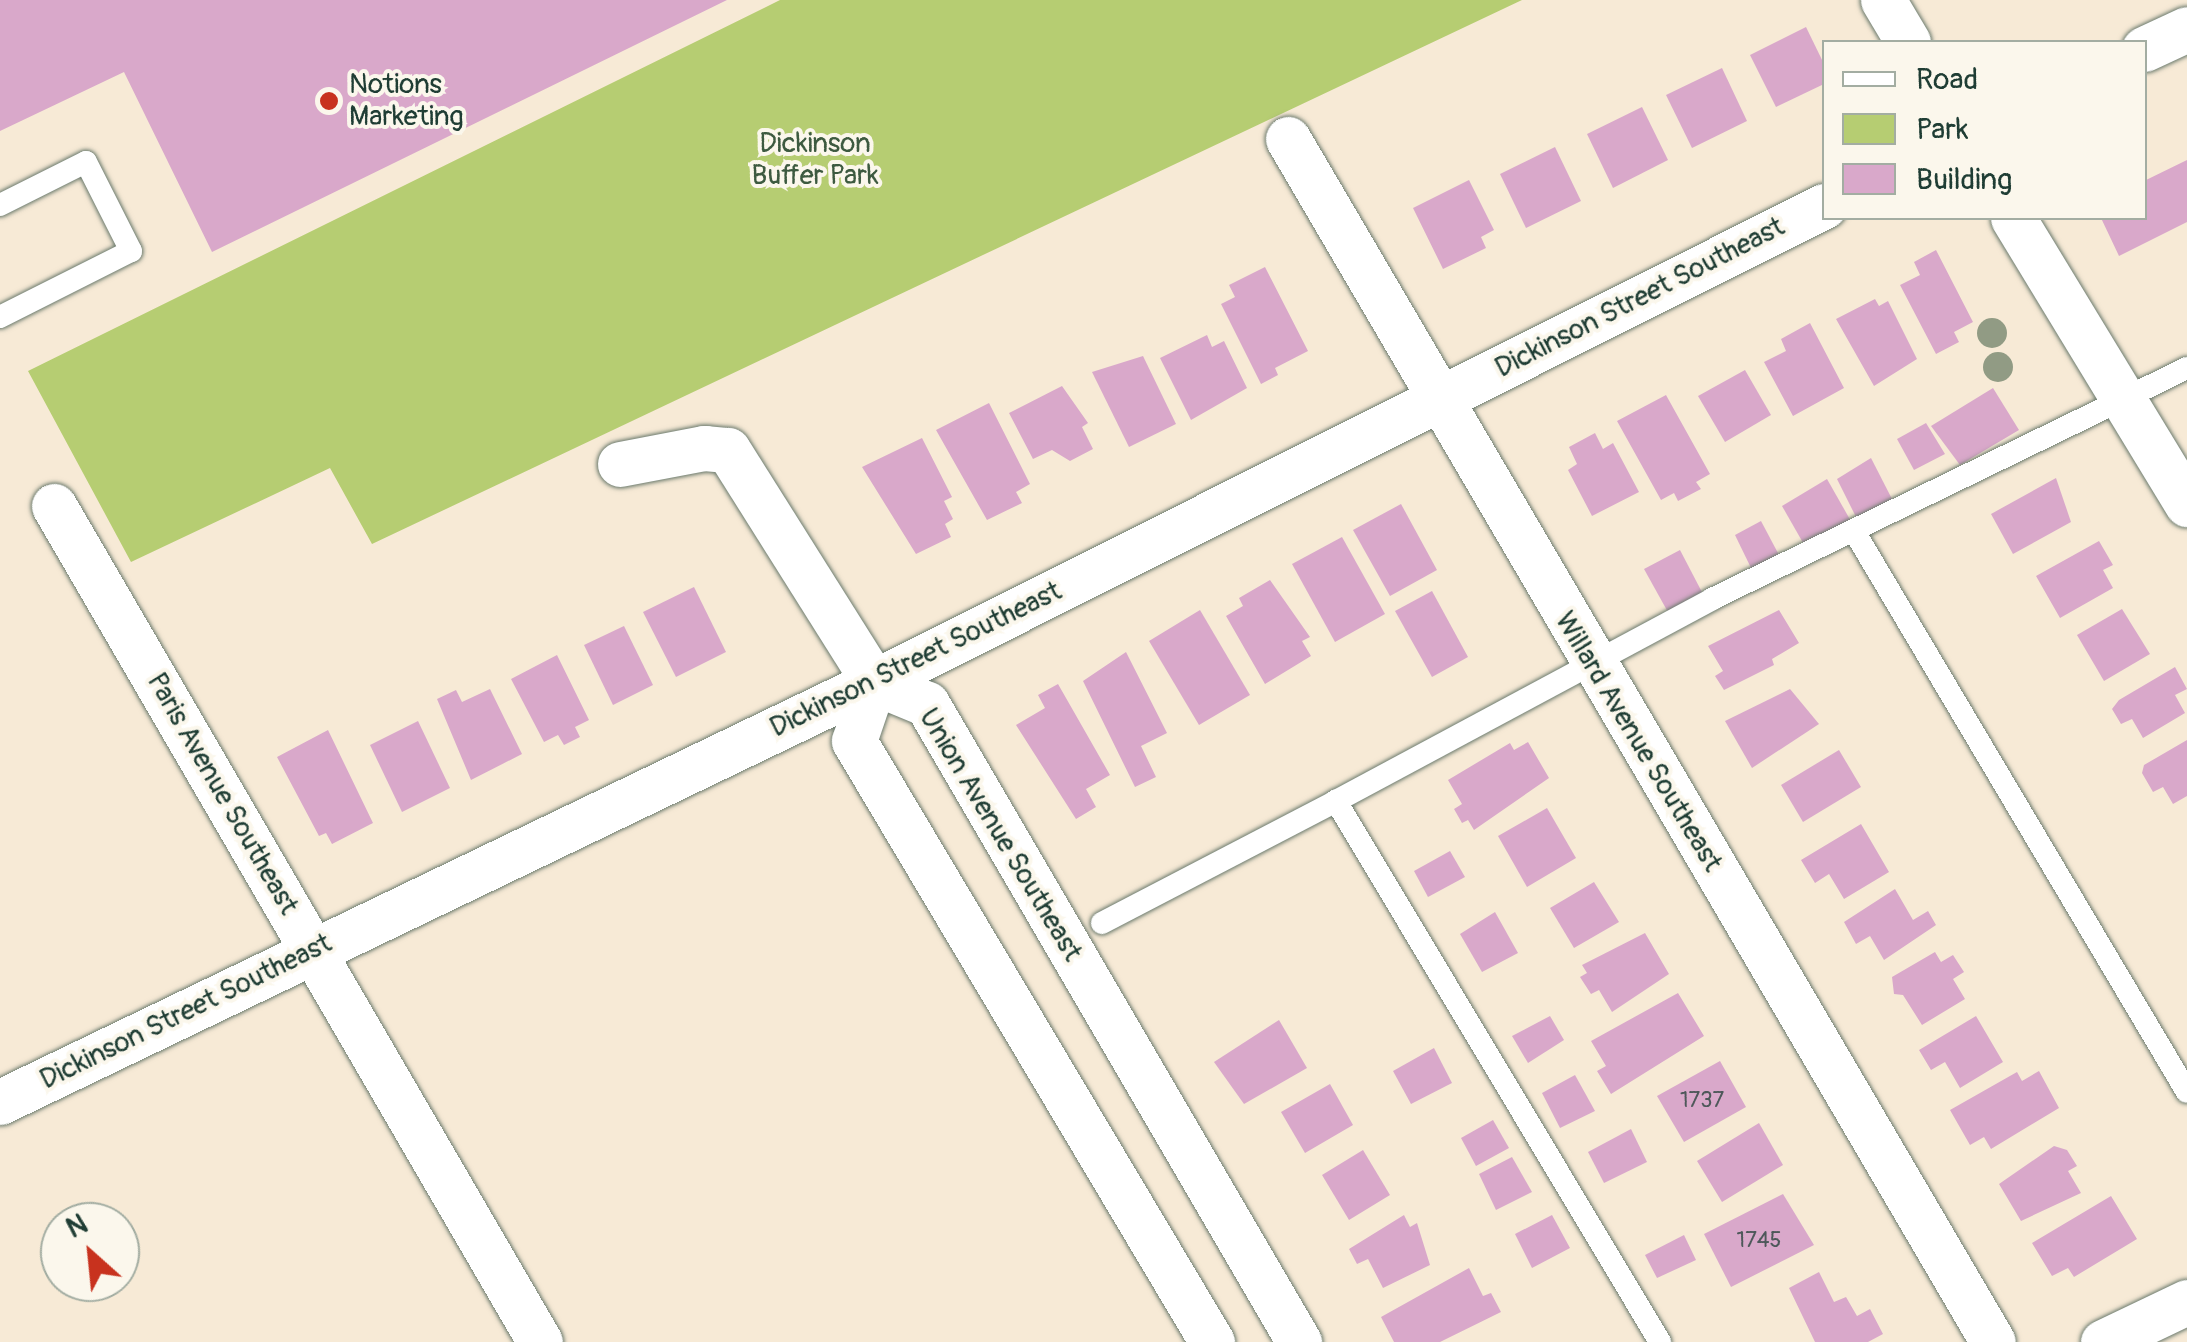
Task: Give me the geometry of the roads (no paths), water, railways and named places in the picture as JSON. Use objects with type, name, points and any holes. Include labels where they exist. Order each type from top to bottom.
[{"type":"street","points":[[1883,0],[1907,40]]},
{"type":"street","points":[[2147,48],[2187,29]]},
{"type":"street","name":"Willard Avenue Southeast","points":[[1288,139],[1437,402],[1993,1342]]},
{"type":"street","name":"Dickinson Street Southeast","points":[[0,1102],[874,682],[1822,207]]},
{"type":"street","points":[[2014,220],[2187,504]]},
{"type":"street","points":[[620,464],[704,448],[728,450],[874,682],[854,742],[1212,1342]]},
{"type":"street","name":"Paris Avenue Southeast","points":[[54,506],[540,1342]]},
{"type":"street","name":"Union Avenue Southeast","points":[[874,682],[927,704],[1300,1342]]},
{"type":"street","points":[[2103,1342],[2187,1302]]},
{"type":"lane","points":[[0,205],[86,162],[131,251],[0,317]]},
{"type":"lane","points":[[1102,923],[1854,531],[2187,368]]},
{"type":"lane","points":[[1854,531],[2187,1092]]},
{"type":"lane","points":[[1336,801],[1660,1342]]},
{"type":"place","name":"Notions Marketing","points":[[329,101]]},
{"type":"park label","name":"Dickinson Buffer Park","points":[[815,160]]}]
